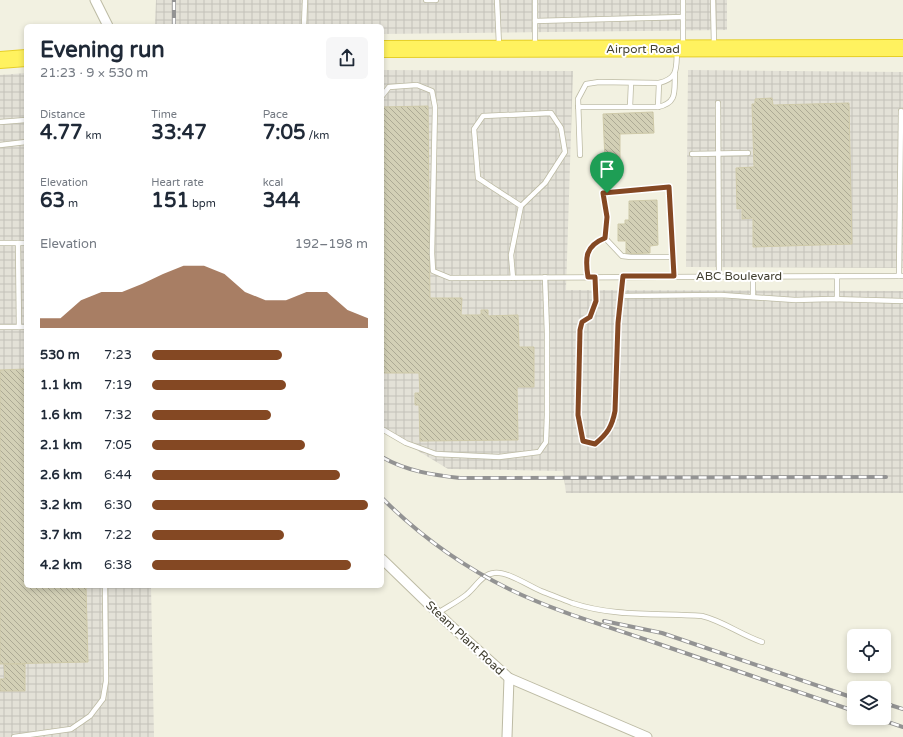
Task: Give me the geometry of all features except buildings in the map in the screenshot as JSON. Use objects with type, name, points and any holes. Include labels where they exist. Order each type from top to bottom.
[{"type":"highway","name":"Airport Road","points":[[384,49],[903,48]]},
{"type":"highway","points":[[0,60],[24,58]]},
{"type":"street","points":[[95,0],[107,24]]},
{"type":"street","name":"Steam Plant Road","points":[[384,561],[509,678],[648,737]]},
{"type":"street","points":[[507,737],[509,678]]},
{"type":"lane","points":[[304,0],[304,24]]},
{"type":"lane","points":[[426,0],[436,0]]},
{"type":"lane","points":[[497,0],[499,49]]},
{"type":"lane","points":[[535,0],[536,49]]},
{"type":"lane","points":[[578,107],[658,108],[671,102],[674,96],[675,73],[680,49],[683,0]]},
{"type":"lane","points":[[713,0],[714,49]]},
{"type":"lane","points":[[536,21],[683,17]]},
{"type":"lane","points":[[580,155],[578,99],[586,84],[599,82],[659,83],[672,78],[675,73]]},
{"type":"lane","points":[[630,107],[631,82]]},
{"type":"lane","points":[[658,108],[659,83]]},
{"type":"lane","name":"ABC Boulevard","points":[[384,93],[389,87],[417,85],[432,91],[435,107],[432,253],[433,271],[450,278],[623,276],[901,276]]},
{"type":"lane","points":[[718,103],[719,276]]},
{"type":"lane","points":[[901,111],[901,276]]},
{"type":"lane","points":[[513,278],[511,255],[521,206],[545,183],[565,152],[561,128],[551,113],[483,116],[474,129],[478,178],[521,206]]},
{"type":"lane","points":[[0,122],[24,120]]},
{"type":"lane","points":[[0,144],[24,142]]},
{"type":"lane","points":[[692,154],[748,152]]},
{"type":"lane","points":[[673,257],[631,258],[622,256],[605,238],[607,217],[603,193],[669,187],[673,257],[674,276]]},
{"type":"lane","points":[[588,277],[587,258],[591,245],[605,238]]},
{"type":"lane","points":[[0,243],[24,243]]},
{"type":"lane","points":[[18,243],[19,327]]},
{"type":"lane","points":[[595,277],[596,301],[590,317],[582,322],[580,330],[578,415],[583,441],[595,444],[603,437],[612,424],[615,411],[618,323],[623,276]]},
{"type":"lane","points":[[753,276],[753,297]]},
{"type":"lane","points":[[837,276],[837,299]]},
{"type":"lane","points":[[384,430],[406,443],[436,454],[499,457],[539,452],[546,442],[547,415],[545,277]]},
{"type":"lane","points":[[621,296],[721,295],[795,300],[837,299],[903,301]]},
{"type":"lane","points":[[0,327],[24,327]]},
{"type":"lane","points":[[438,613],[466,596],[484,576],[498,572],[508,575],[542,592],[588,608],[621,613],[702,616],[712,619],[737,632],[762,642]]},
{"type":"lane","points":[[14,737],[71,729],[90,716],[103,699],[106,681],[105,588]]},
{"type":"shaded area","points":[[156,0],[727,0],[727,30],[384,34],[384,24],[155,24]]},
{"type":"shaded area","points":[[384,70],[573,71],[566,290],[903,291],[903,493],[566,493],[563,471],[448,469],[384,430]]},
{"type":"shaded area","points":[[688,70],[903,72],[903,268],[686,267]]},
{"type":"shaded area","points":[[24,73],[24,588],[151,588],[154,737],[0,737],[0,75]]},
{"type":"railway","points":[[174,0],[174,24]]},
{"type":"railway","points":[[384,458],[410,469],[430,474],[460,478],[886,477]]},
{"type":"railway","points":[[384,500],[411,525],[442,549],[458,560],[509,589],[545,605],[847,709]]},
{"type":"railway","points":[[604,621],[662,633],[847,696]]},
{"type":"railway","points":[[891,705],[903,709]]},
{"type":"railway","points":[[891,723],[903,727]]},
{"type":"route","points":[[669,187],[674,276],[623,276],[618,323],[615,411],[612,424],[603,437],[595,444],[583,441],[578,415],[580,330],[582,322],[590,317],[596,301],[595,277],[588,277],[587,258],[591,245],[605,238],[607,217],[603,193],[607,193],[669,187]]}]
